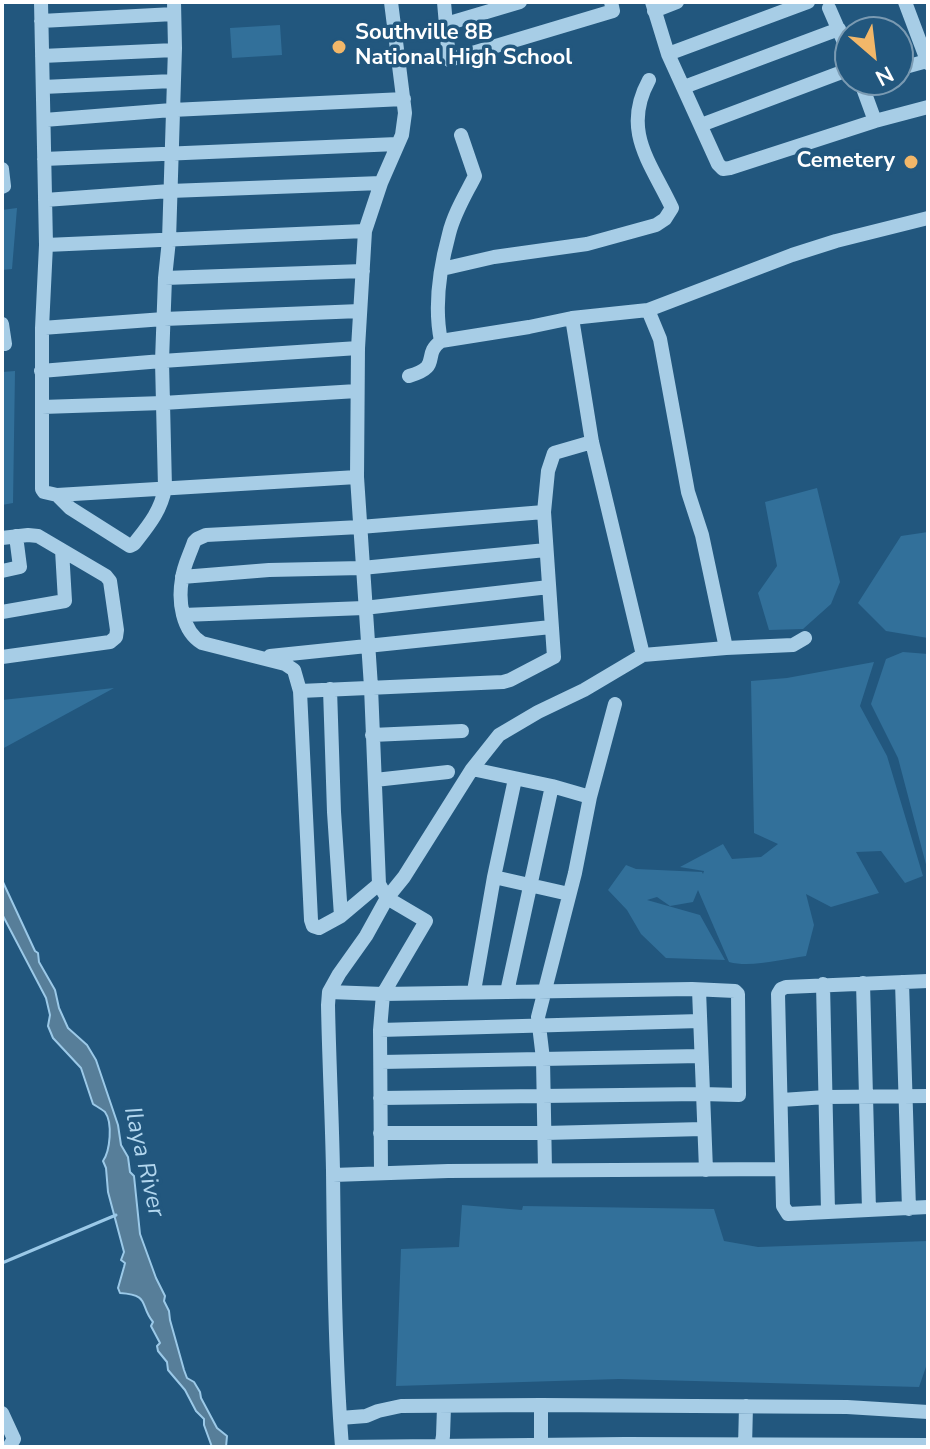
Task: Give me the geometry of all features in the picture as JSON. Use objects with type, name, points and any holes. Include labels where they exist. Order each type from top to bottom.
[{"type":"street","points":[[41,2],[46,245],[41,371],[42,489],[47,494],[57,495],[357,477]]},
{"type":"street","points":[[381,1173],[380,1030],[383,994],[426,921],[387,898],[379,884],[371,687],[357,477],[358,348],[365,231],[402,135],[405,113],[391,2]]},
{"type":"street","points":[[444,2],[449,60],[613,11],[611,2]]},
{"type":"street","points":[[446,24],[520,2]]},
{"type":"street","points":[[677,2],[653,6],[668,54],[723,169],[928,107]]},
{"type":"street","points":[[668,54],[808,2]]},
{"type":"street","points":[[815,2],[820,7],[833,5]]},
{"type":"street","points":[[905,2],[928,62]]},
{"type":"street","points":[[41,21],[174,8],[169,240],[162,361],[163,502],[130,546],[70,508],[57,495]]},
{"type":"street","points":[[684,87],[834,31]]},
{"type":"street","points":[[42,56],[175,50]]},
{"type":"street","points":[[701,125],[834,75]]},
{"type":"street","points":[[442,269],[494,257],[587,244],[656,225],[665,219],[672,208],[640,146],[637,121],[638,105],[649,80]]},
{"type":"street","points":[[43,87],[173,81]]},
{"type":"street","points":[[866,96],[875,121]]},
{"type":"street","points":[[44,120],[172,110],[404,99]]},
{"type":"street","points":[[441,341],[437,310],[449,233],[475,176],[461,135]]},
{"type":"street","points":[[44,159],[397,144]]},
{"type":"street","points":[[2,169],[2,187]]},
{"type":"street","points":[[45,200],[170,191],[381,183]]},
{"type":"street","points":[[409,376],[428,367],[433,347],[441,341],[572,318],[648,310],[792,255],[928,218]]},
{"type":"street","points":[[46,245],[365,231]]},
{"type":"street","points":[[165,278],[363,271]]},
{"type":"street","points":[[648,310],[660,339],[688,492],[702,535],[726,648]]},
{"type":"street","points":[[42,328],[164,319],[360,311]]},
{"type":"street","points":[[572,318],[592,442],[643,655]]},
{"type":"street","points":[[2,324],[5,344],[2,344]]},
{"type":"street","points":[[41,371],[358,348]]},
{"type":"street","points":[[42,407],[357,391]]},
{"type":"street","points":[[300,691],[503,682],[554,657],[544,512],[548,471],[554,453],[592,442]]},
{"type":"street","points":[[379,884],[341,916],[319,928],[313,926],[300,691],[294,670],[290,666],[193,638],[183,615],[181,596],[182,577],[194,542],[200,537],[544,512]]},
{"type":"street","points":[[2,571],[20,567],[9,537],[38,536],[108,579],[117,630],[116,637],[110,642],[2,657]]},
{"type":"street","points":[[2,612],[65,601],[62,550]]},
{"type":"street","points":[[182,577],[269,570],[362,568],[546,550]]},
{"type":"street","points":[[183,615],[364,608],[549,587]]},
{"type":"street","points":[[257,658],[551,627]]},
{"type":"street","points":[[805,638],[793,645],[643,655],[499,735],[472,769],[339,974],[329,992],[328,1005],[342,1447],[928,1445]]},
{"type":"street","points":[[330,689],[341,916]]},
{"type":"street","points":[[545,1170],[543,1059],[538,1017],[615,704]]},
{"type":"street","points":[[372,735],[462,731]]},
{"type":"street","points":[[472,769],[590,797]]},
{"type":"street","points":[[375,780],[448,772]]},
{"type":"street","points":[[474,991],[515,779]]},
{"type":"street","points":[[507,992],[552,786]]},
{"type":"street","points":[[305,814],[334,812]]},
{"type":"street","points":[[494,877],[569,894]]},
{"type":"street","points":[[928,981],[786,987],[778,994],[781,1169],[785,1211],[788,1214],[928,1207]]},
{"type":"street","points":[[902,982],[909,1209]]},
{"type":"street","points":[[863,983],[869,1210]]},
{"type":"street","points":[[823,984],[828,1211]]},
{"type":"street","points":[[329,992],[699,990],[735,991],[739,999],[739,1095],[380,1098]]},
{"type":"street","points":[[699,990],[706,1170]]},
{"type":"street","points":[[380,1030],[700,1021]]},
{"type":"street","points":[[381,1062],[701,1056]]},
{"type":"street","points":[[782,1100],[928,1096]]},
{"type":"street","points":[[380,1133],[703,1129]]},
{"type":"street","points":[[333,1175],[781,1169]]},
{"type":"street","points":[[541,1405],[541,1446]]},
{"type":"street","points":[[340,1418],[366,1416],[401,1406],[847,1407],[928,1412]]},
{"type":"street","points":[[745,1446],[746,1406]]},
{"type":"street","points":[[441,1446],[444,1407]]},
{"type":"street","points":[[2,1413],[14,1439],[9,1447]]},
{"type":"shaded area","points":[[280,25],[282,55],[232,58],[230,28]]},
{"type":"shaded area","points":[[17,208],[12,269],[2,270],[2,210]]},
{"type":"shaded area","points":[[15,371],[13,503],[2,505],[2,372]]},
{"type":"shaded area","points":[[817,488],[840,582],[831,604],[803,629],[769,630],[758,593],[777,566],[765,502]]},
{"type":"shaded area","points":[[928,532],[928,638],[886,631],[858,603],[901,536]]},
{"type":"shaded area","points":[[903,652],[928,654],[928,872],[898,758],[871,704],[886,659]]},
{"type":"shaded area","points":[[874,662],[860,706],[887,756],[923,876],[905,883],[881,851],[856,852],[879,893],[831,907],[806,894],[814,925],[806,956],[757,964],[729,962],[698,890],[693,902],[670,906],[657,897],[647,900],[700,915],[725,960],[666,958],[641,934],[627,910],[608,890],[626,865],[636,869],[703,874],[704,871],[680,867],[723,844],[732,859],[761,857],[778,844],[754,833],[751,681],[787,678]]},
{"type":"shaded area","points":[[114,688],[2,749],[2,700]]},
{"type":"shaded area","points":[[2,880],[55,990],[68,1028],[87,1045],[96,1060],[118,1125],[121,1145],[134,1176],[140,1234],[165,1296],[184,1370],[200,1392],[217,1428],[227,1436],[226,1447],[212,1447],[204,1419],[158,1351],[160,1343],[143,1302],[136,1296],[120,1293],[118,1288],[125,1263],[121,1260],[124,1252],[103,1161],[110,1137],[109,1123],[105,1112],[93,1104],[81,1068],[53,1038],[48,1026],[50,1015],[46,998],[2,914]]},
{"type":"shaded area","points":[[462,1205],[522,1210],[523,1206],[714,1209],[724,1241],[758,1247],[928,1241],[928,1361],[919,1387],[619,1379],[396,1386],[401,1249],[459,1247]]},
{"type":"waterway","points":[[2,1263],[116,1215]]},
{"type":"place","name":"Southville 8B National High School","points":[[339,47]]},
{"type":"place","name":"Cemetery","points":[[911,162]]},
{"type":"water label","name":"Ilaya River","points":[[143,1162]]}]
